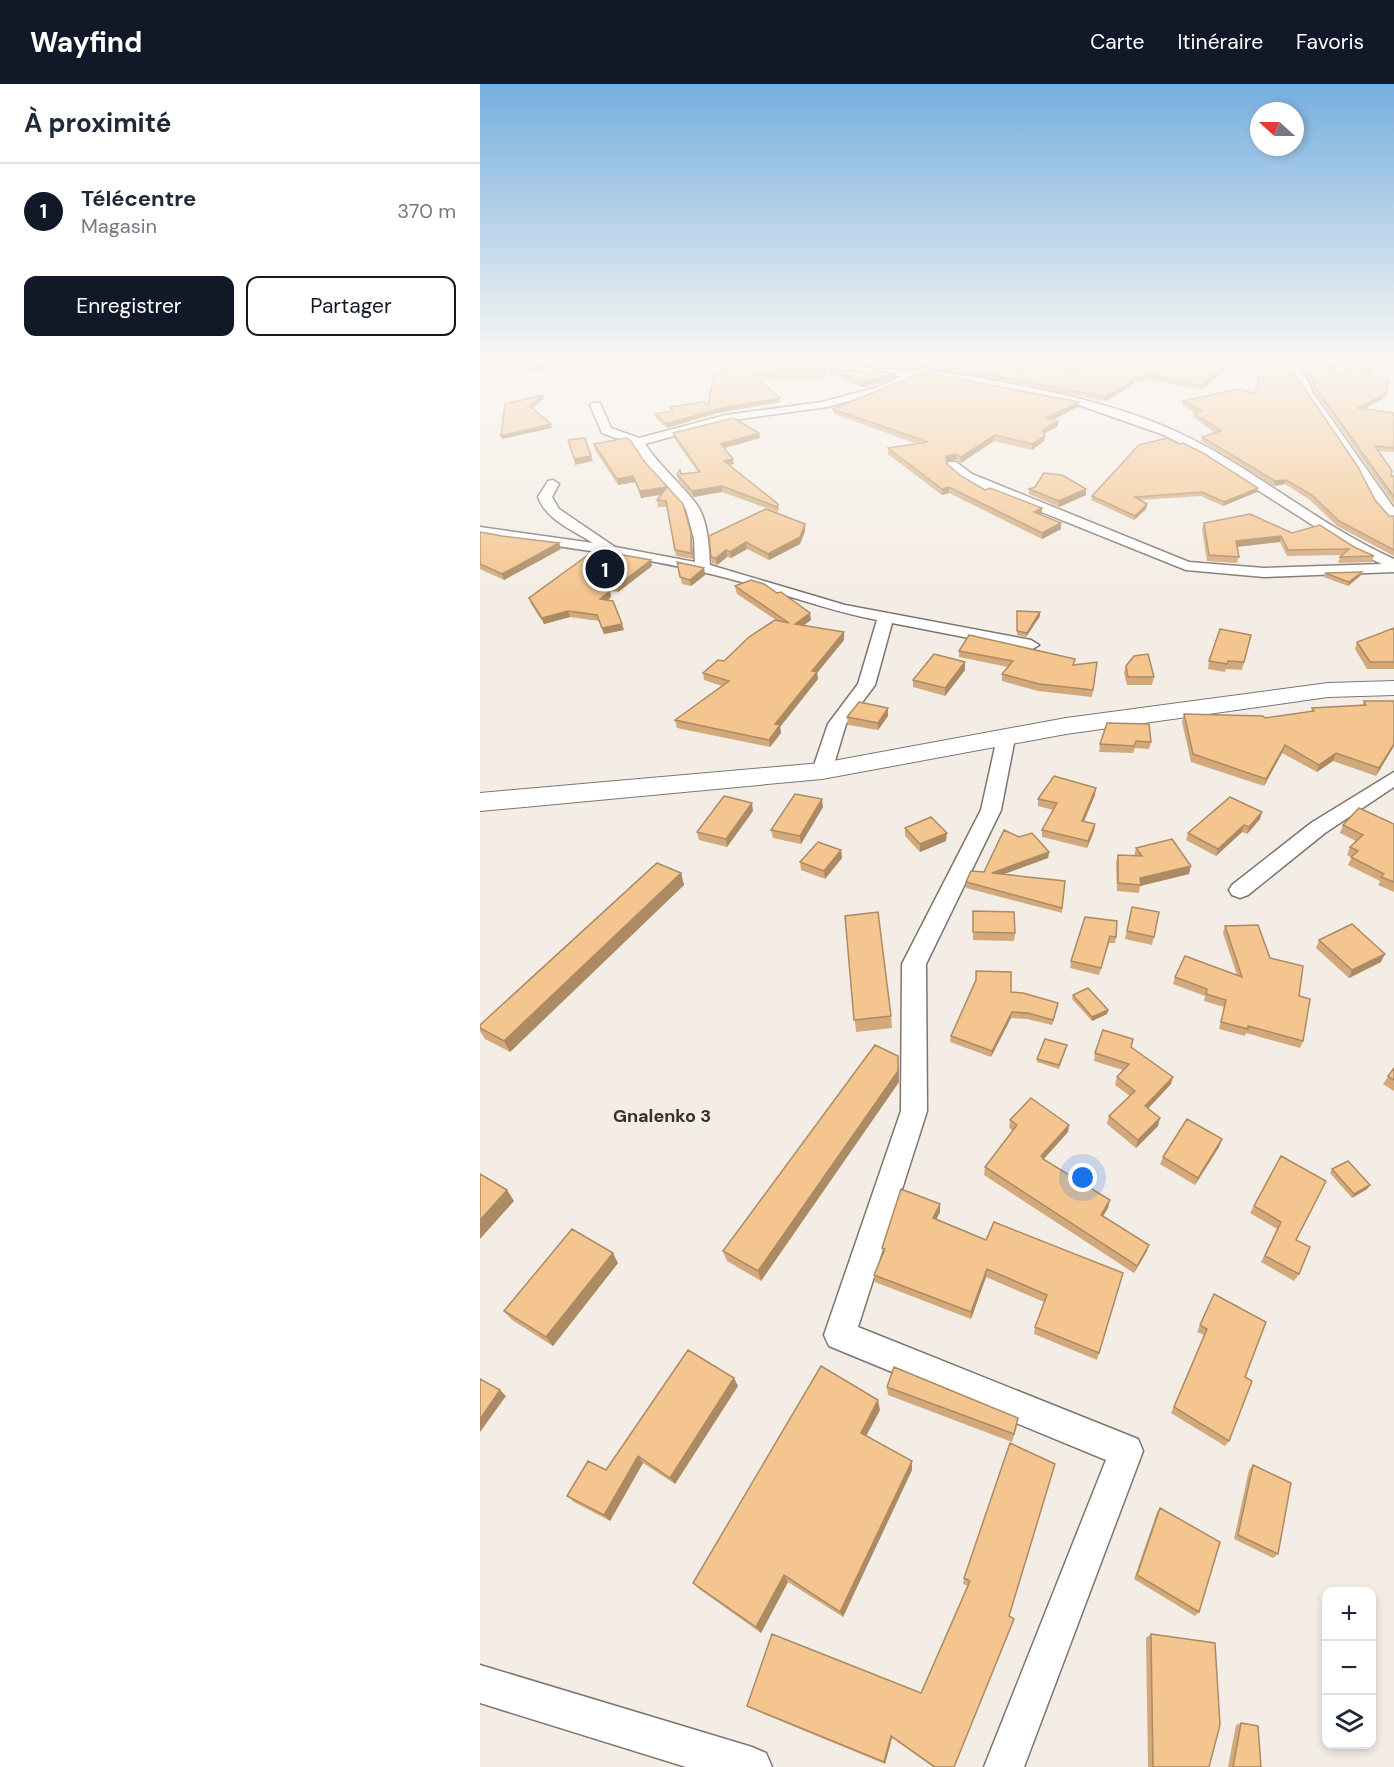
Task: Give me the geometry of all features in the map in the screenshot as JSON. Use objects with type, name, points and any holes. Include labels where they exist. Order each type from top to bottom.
[{"type":"highway","points":[[480,802],[822,771],[1066,726],[1304,693],[1394,688]]},
{"type":"street","points":[[623,437],[638,442],[658,437]]},
{"type":"street","points":[[1176,437],[1207,452],[1358,548],[1394,566]]},
{"type":"street","points":[[1339,437],[1364,471],[1380,501],[1394,516]]},
{"type":"street","points":[[638,442],[651,463],[692,508],[701,539],[703,568]]},
{"type":"street","points":[[952,465],[967,477],[1186,566],[1221,572],[1282,573],[1394,566]]},
{"type":"street","points":[[553,484],[545,497],[546,505],[552,512],[585,530],[610,550]]},
{"type":"street","points":[[480,531],[610,550],[703,568],[842,609],[1031,645]]},
{"type":"street","points":[[822,771],[837,724],[866,685],[886,618]]},
{"type":"street","points":[[1004,1767],[1126,1451],[840,1335],[914,1111],[914,964],[991,810],[1006,738]]},
{"type":"street","points":[[1240,890],[1318,828],[1394,778]]},
{"type":"street","points":[[480,1684],[752,1767]]},
{"type":"building","points":[[675,437],[747,437],[721,444],[733,459],[724,461],[778,504],[777,507],[722,486],[692,491],[677,474],[680,470],[681,474],[700,472]]},
{"type":"building","points":[[912,437],[993,437],[961,457],[956,454],[946,456],[947,464],[961,476],[985,490],[990,488],[1042,508],[1034,512],[1061,523],[1042,533],[949,487],[942,489],[888,448],[928,442]]},
{"type":"building","points":[[1001,437],[1044,437],[1032,444]]},
{"type":"building","points":[[1202,437],[1337,437],[1358,467],[1375,500],[1389,516],[1394,516],[1394,550],[1339,521],[1312,495],[1286,480],[1275,481]]},
{"type":"building","points":[[1351,437],[1394,437],[1394,448],[1375,446],[1392,471],[1391,476],[1394,476],[1394,497]]},
{"type":"building","points":[[585,438],[591,456],[574,459],[568,440]]},
{"type":"building","points":[[626,438],[683,504],[691,533],[691,553],[675,550],[666,501],[657,500],[667,487],[640,491],[633,476],[617,479],[594,444]]},
{"type":"building","points":[[1167,438],[1203,453],[1258,488],[1224,502],[1202,492],[1135,497],[1147,504],[1135,516],[1092,496],[1139,445]]},
{"type":"building","points":[[1044,473],[1062,475],[1086,489],[1059,501],[1029,489],[1035,487]]},
{"type":"building","points":[[766,509],[805,524],[800,537],[768,554],[746,542],[730,552],[726,550],[716,558],[711,557],[709,536]]},
{"type":"building","points":[[1250,514],[1292,533],[1320,525],[1354,547],[1374,556],[1340,557],[1349,549],[1288,550],[1281,536],[1236,541],[1239,557],[1209,555],[1204,523]]},
{"type":"building","points":[[480,532],[559,543],[502,574],[480,564]]},
{"type":"building","points":[[595,550],[651,560],[617,586],[607,585],[610,591],[600,599],[613,601],[622,624],[602,628],[597,615],[568,611],[542,618],[529,598]]},
{"type":"building","points":[[677,562],[704,568],[690,580],[680,577]]},
{"type":"building","points":[[1362,572],[1349,582],[1325,573]]},
{"type":"building","points":[[751,580],[764,584],[777,593],[781,592],[810,613],[795,624],[844,632],[812,671],[817,672],[775,724],[780,725],[769,740],[675,720],[729,681],[703,673],[718,660],[724,661],[749,637],[775,620],[789,623],[735,586]]},
{"type":"building","points":[[1017,611],[1040,612],[1027,633],[1017,631]]},
{"type":"building","points":[[1394,628],[1394,662],[1370,662],[1357,642]]},
{"type":"building","points":[[1220,629],[1251,635],[1244,662],[1228,661],[1227,664],[1209,661]]},
{"type":"building","points":[[969,635],[1075,659],[1073,665],[1097,662],[1093,690],[1039,684],[1002,674],[1013,661],[959,651]]},
{"type":"building","points":[[934,654],[965,662],[945,688],[913,680]]},
{"type":"building","points":[[1148,654],[1154,677],[1128,677],[1126,666],[1134,656]]},
{"type":"building","points":[[1364,701],[1394,701],[1394,744],[1379,768],[1336,753],[1319,765],[1285,745],[1266,779],[1193,754],[1184,714],[1263,716],[1265,718],[1314,711],[1312,708],[1366,705]]},
{"type":"building","points":[[859,702],[888,708],[878,723],[847,717]]},
{"type":"building","points":[[1107,723],[1149,724],[1151,742],[1136,741],[1134,746],[1100,744]]},
{"type":"building","points":[[1054,776],[1096,788],[1082,821],[1095,824],[1088,841],[1042,830],[1057,803],[1038,799]]},
{"type":"building","points":[[795,794],[822,799],[800,836],[771,830]]},
{"type":"building","points":[[724,796],[752,803],[726,839],[697,832]]},
{"type":"building","points":[[1230,797],[1262,812],[1249,827],[1244,825],[1218,849],[1188,833]]},
{"type":"building","points":[[1359,808],[1394,824],[1394,882],[1381,877],[1384,874],[1351,857],[1358,851],[1350,847],[1363,835],[1343,825]]},
{"type":"building","points":[[931,817],[947,833],[920,844],[905,828]]},
{"type":"building","points":[[1004,830],[1019,837],[1032,833],[1049,852],[992,873],[1065,881],[1062,908],[966,882],[971,871],[984,872]]},
{"type":"building","points":[[1172,839],[1191,866],[1140,878],[1141,885],[1118,883],[1118,855],[1142,856],[1136,848]]},
{"type":"building","points":[[818,842],[841,850],[824,871],[800,862]]},
{"type":"building","points":[[657,863],[681,873],[504,1041],[480,1028],[480,1025]]},
{"type":"building","points":[[1132,907],[1159,912],[1154,937],[1127,931]]},
{"type":"building","points":[[973,911],[1014,912],[1015,933],[973,932]]},
{"type":"building","points":[[878,912],[891,1016],[854,1020],[845,916]]},
{"type":"building","points":[[1085,917],[1117,921],[1116,937],[1110,936],[1101,968],[1071,961]]},
{"type":"building","points":[[1352,924],[1385,954],[1352,970],[1319,940]]},
{"type":"building","points":[[1258,925],[1270,958],[1303,966],[1299,996],[1310,999],[1303,1041],[1248,1026],[1248,1029],[1221,1022],[1226,1000],[1206,994],[1207,989],[1175,977],[1185,956],[1242,977],[1225,926]]},
{"type":"building","points":[[976,971],[1011,972],[1011,992],[1058,1003],[1053,1020],[1028,1013],[1012,1012],[992,1051],[951,1036],[976,980]]},
{"type":"building","points":[[1088,988],[1108,1010],[1092,1017],[1073,995]]},
{"type":"building","points":[[1103,1030],[1133,1039],[1131,1047],[1173,1077],[1145,1106],[1160,1118],[1138,1140],[1109,1116],[1135,1091],[1117,1077],[1129,1064],[1095,1053]]},
{"type":"building","points":[[1045,1039],[1067,1045],[1059,1065],[1037,1059]]},
{"type":"building","points":[[875,1045],[898,1056],[898,1071],[758,1271],[723,1251]]},
{"type":"building","points":[[1394,1068],[1394,1080],[1388,1076]]},
{"type":"building","points":[[1031,1098],[1069,1125],[1041,1156],[1110,1200],[1101,1215],[1149,1245],[1137,1266],[985,1167],[1017,1125],[1010,1120]]},
{"type":"building","points":[[1187,1119],[1222,1139],[1198,1178],[1163,1157]]},
{"type":"building","points":[[1281,1156],[1326,1181],[1296,1240],[1310,1247],[1299,1274],[1265,1256],[1281,1222],[1254,1206]]},
{"type":"building","points":[[1348,1161],[1370,1185],[1354,1194],[1332,1169]]},
{"type":"building","points":[[480,1174],[507,1190],[480,1220]]},
{"type":"building","points":[[901,1189],[940,1204],[933,1218],[986,1240],[994,1222],[1123,1273],[1099,1353],[1035,1327],[1047,1295],[987,1269],[971,1312],[874,1275],[885,1249],[882,1248]]},
{"type":"building","points":[[572,1229],[613,1253],[546,1337],[504,1311]]},
{"type":"building","points":[[1214,1294],[1266,1322],[1245,1377],[1252,1381],[1229,1441],[1174,1407],[1207,1329],[1200,1325]]},
{"type":"building","points":[[688,1350],[734,1378],[670,1478],[638,1456],[604,1515],[567,1496],[588,1461],[606,1470]]},
{"type":"building","points":[[821,1366],[878,1400],[861,1433],[912,1461],[840,1612],[784,1575],[756,1627],[693,1583]]},
{"type":"building","points":[[894,1367],[1018,1418],[1014,1434],[887,1387]]},
{"type":"building","points":[[480,1379],[500,1390],[480,1419]]},
{"type":"building","points":[[1010,1443],[1055,1464],[1009,1616],[1014,1619],[954,1767],[935,1767],[891,1736],[884,1762],[747,1706],[772,1634],[921,1693],[970,1581],[964,1578]]},
{"type":"building","points":[[1253,1465],[1291,1483],[1278,1554],[1238,1535]]},
{"type":"building","points":[[1160,1508],[1220,1542],[1199,1612],[1137,1575]]},
{"type":"building","points":[[1151,1634],[1215,1643],[1220,1725],[1209,1767],[1153,1767]]},
{"type":"building","points":[[1241,1723],[1258,1726],[1261,1767],[1233,1767]]},
{"type":"place","name":"Télécentre","points":[[605,569]]},
{"type":"district","name":"Gnalenko 3","points":[[662,1116]]}]
